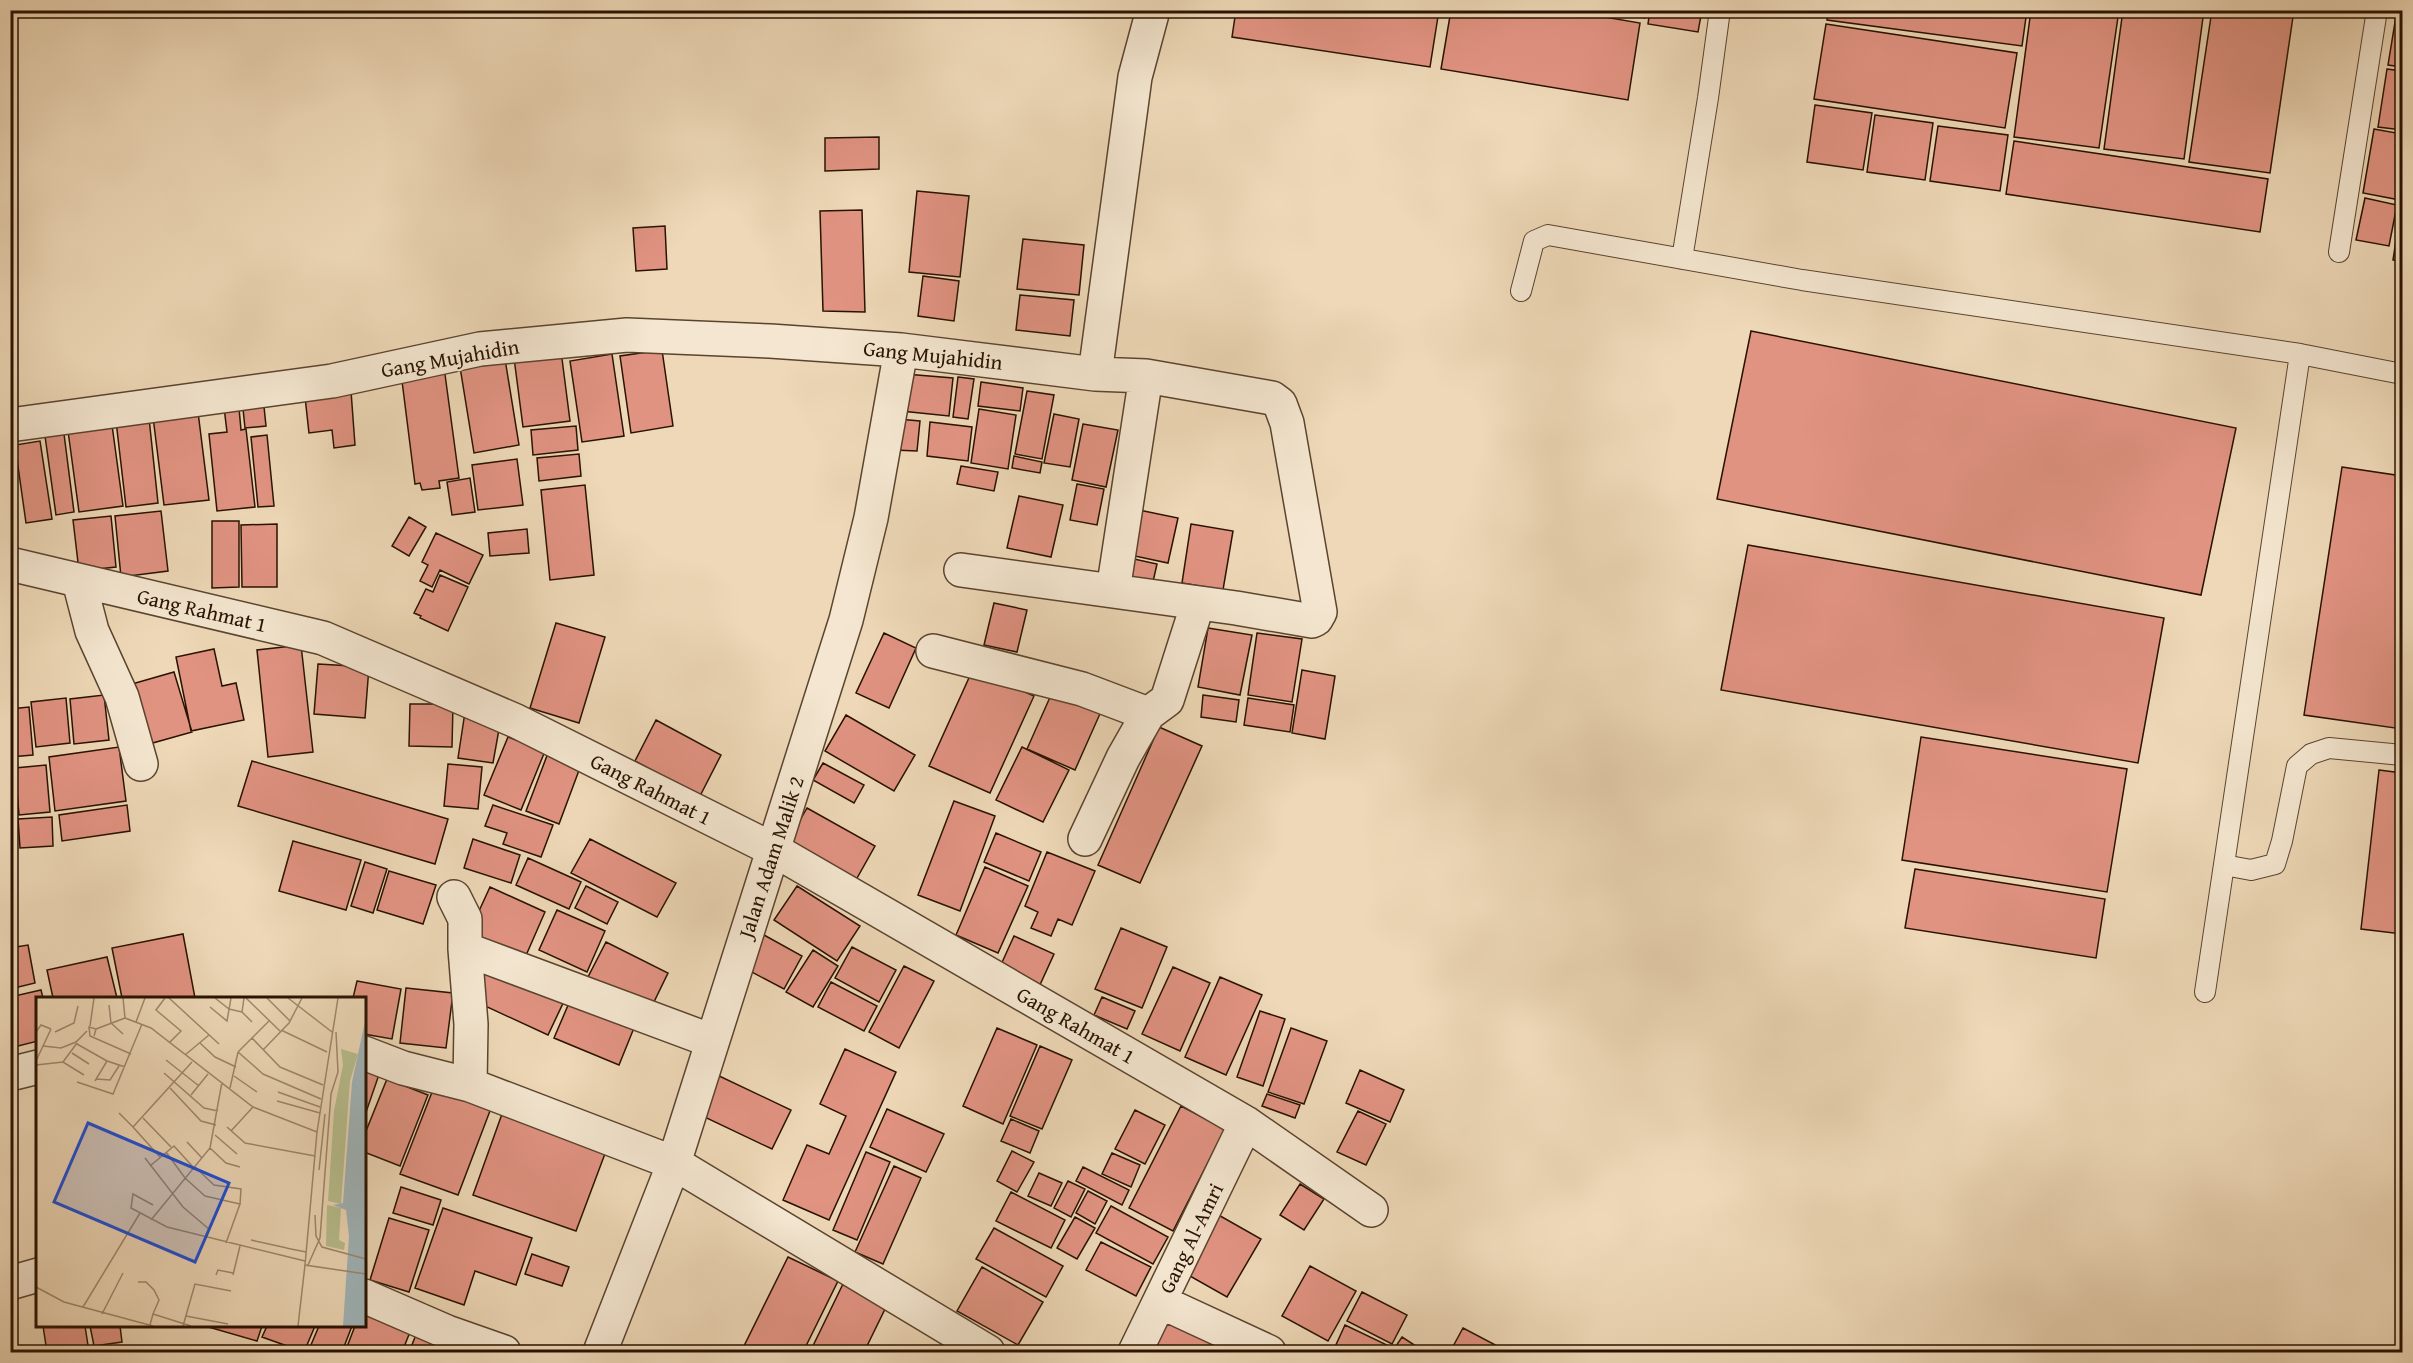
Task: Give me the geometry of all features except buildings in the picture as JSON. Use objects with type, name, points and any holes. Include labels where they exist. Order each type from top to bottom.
[{"type":"street","points":[[1095,374],[1133,87],[1153,10]]},
{"type":"street","name":"Gang Mujahidin","points":[[10,425],[332,381],[480,349],[627,335],[771,341],[901,350],[1095,374],[1146,376],[1272,398],[1280,404],[1287,423],[1320,612],[1312,621],[961,570]]},
{"type":"street","name":"Jalan Adam Malik 2","points":[[600,1353],[674,1163],[846,620],[871,518],[901,350]]},
{"type":"street","points":[[1113,591],[1146,376]]},
{"type":"street","name":"Gang Rahmat 1","points":[[10,564],[323,638],[516,721],[774,850],[1246,1123],[1371,1210]]},
{"type":"street","points":[[79,581],[92,631],[122,697],[141,764]]},
{"type":"street","points":[[1085,839],[1123,758],[1148,714],[1167,700],[1198,603]]},
{"type":"street","points":[[933,651],[1082,689],[1148,714]]},
{"type":"street","points":[[454,897],[465,919],[471,1024],[470,1085]]},
{"type":"street","points":[[465,949],[712,1041]]},
{"type":"street","points":[[366,1054],[403,1068],[470,1085],[674,1163],[988,1353]]},
{"type":"street","points":[[10,1074],[36,1068]]},
{"type":"street","name":"Gang Al-Amri","points":[[1135,1353],[1246,1123]]},
{"type":"street","points":[[10,1283],[36,1276]]},
{"type":"street","points":[[366,1297],[504,1353]]},
{"type":"street","points":[[1161,1302],[1269,1353]]},
{"type":"lane","points":[[1682,259],[1720,10]]},
{"type":"lane","points":[[2339,252],[2377,10]]},
{"type":"lane","points":[[1521,291],[1534,241],[1548,235],[1802,280],[2300,354],[2403,374]]},
{"type":"lane","points":[[2205,993],[2300,354]]},
{"type":"lane","points":[[2224,865],[2251,870],[2275,864],[2297,766],[2311,754],[2329,747],[2403,755]]}]
